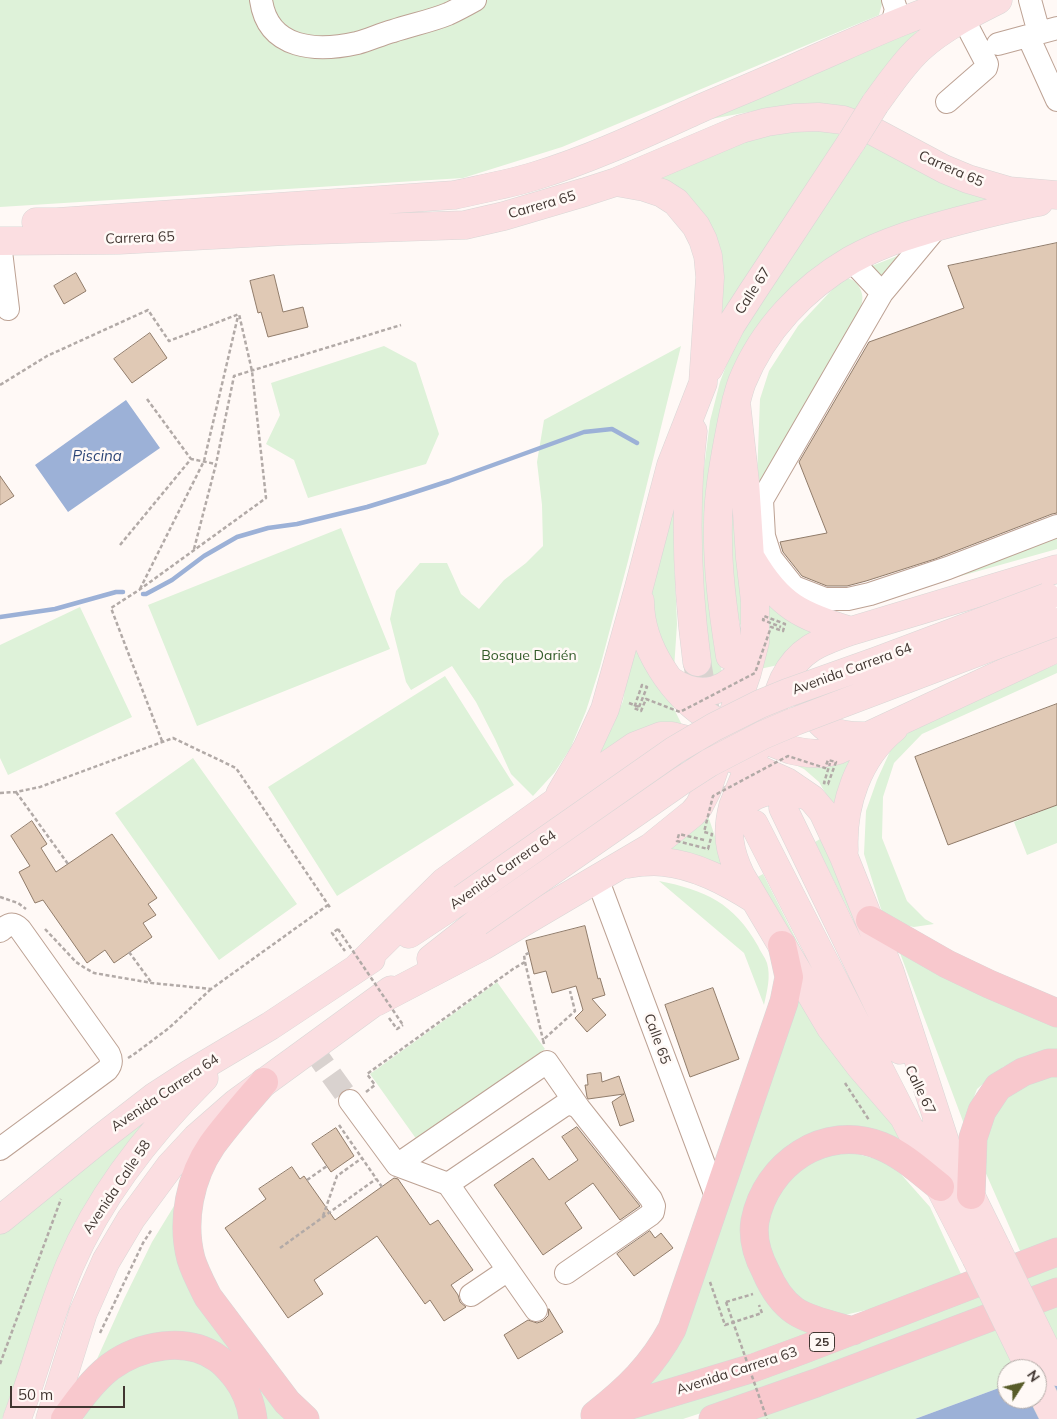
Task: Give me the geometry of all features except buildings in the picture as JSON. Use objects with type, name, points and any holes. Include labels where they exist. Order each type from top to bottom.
[{"type":"highway","points":[[870,920],[948,964],[1057,1013]]},
{"type":"highway","points":[[589,1417],[617,1398],[636,1380],[662,1346],[672,1328],[787,993],[788,976],[782,945]]},
{"type":"highway","points":[[971,1196],[973,1138],[982,1111],[998,1087],[1023,1072],[1049,1063],[1057,1063]]},
{"type":"highway","points":[[264,1082],[224,1129],[202,1163],[196,1176],[189,1204],[187,1222],[188,1242],[192,1260],[208,1298],[287,1402],[305,1419]]},
{"type":"highway","points":[[853,1331],[816,1320],[796,1311],[780,1296],[769,1281],[759,1258],[754,1237],[755,1221],[763,1196],[776,1176],[791,1160],[804,1151],[818,1144],[849,1140],[880,1145],[894,1152],[940,1187]]},
{"type":"highway","name":"Avenida Carrera 63","points":[[589,1417],[753,1368],[1057,1252]]},
{"type":"highway","points":[[713,1419],[1057,1292]]},
{"type":"highway","points":[[65,1419],[96,1379],[110,1367],[137,1353],[158,1346],[180,1345],[200,1349],[218,1358],[230,1370],[252,1406],[253,1419]]},
{"type":"main road","name":"Calle 67","points":[[697,662],[689,586],[687,534],[691,449],[694,421],[703,383],[732,325],[875,104],[905,64],[919,49],[947,28],[963,9],[998,0]]},
{"type":"main road","name":"Carrera 65","points":[[0,223],[57,222],[454,195],[504,184],[536,176],[577,162],[636,138],[697,110],[892,13],[963,9]]},
{"type":"main road","name":"Carrera 65","points":[[0,242],[119,240],[286,231],[465,225],[554,202],[616,182],[740,130],[767,122],[794,118],[818,117],[843,120],[869,129],[944,169],[982,184],[1009,191],[1057,195]]},
{"type":"main road","points":[[554,804],[587,748],[605,709],[671,465],[703,383],[710,277],[708,256],[703,240],[688,215],[676,202],[662,193],[644,186],[616,182]]},
{"type":"main road","points":[[670,680],[682,688],[692,691],[714,691],[740,674],[741,657],[719,562],[718,523],[720,486],[736,401],[742,383],[756,352],[774,326],[806,293],[851,260],[895,239],[1001,210],[1057,199]]},
{"type":"main road","points":[[382,1008],[651,847],[686,820],[699,806],[707,790],[729,726],[741,657],[755,642],[756,621],[745,482],[736,401]]},
{"type":"main road","points":[[750,558],[761,576],[790,606],[819,621],[851,631]]},
{"type":"main road","points":[[904,1116],[860,1066],[831,1028],[755,900],[735,863],[731,851],[729,820],[732,806],[748,764],[790,668],[808,650],[825,640],[851,631],[1057,569]]},
{"type":"main road","points":[[639,587],[642,624],[646,640],[658,663],[688,700],[701,712],[714,720],[791,750],[814,754],[838,750],[1057,648]]},
{"type":"main road","name":"Avenida Carrera 64","points":[[0,1220],[154,1097],[270,1026],[352,961],[462,899],[675,750],[714,727],[760,704],[1052,595]]},
{"type":"main road","name":"Avenida Carrera 64","points":[[264,1082],[382,1008],[478,922],[681,781],[734,749],[821,711],[1057,622]]},
{"type":"main road","points":[[825,640],[815,652],[808,665],[805,679],[806,694],[811,707],[823,726],[830,730],[843,735],[867,736]]},
{"type":"main road","points":[[844,856],[843,834],[845,817],[858,774],[880,741],[909,716]]},
{"type":"main road","points":[[352,961],[444,882],[635,746],[660,736],[684,739],[748,764],[787,782],[812,799],[827,820],[844,856],[890,972],[945,1142]]},
{"type":"main road","points":[[603,768],[632,760],[645,761],[665,772],[676,796],[674,813],[666,829],[651,847]]},
{"type":"main road","points":[[729,832],[734,817],[742,805],[752,797],[764,792],[790,791],[812,799]]},
{"type":"main road","name":"Calle 67","points":[[783,808],[971,1196],[986,1252],[1026,1359]]},
{"type":"main road","name":"Calle 67","points":[[729,832],[904,1116],[940,1187],[986,1252],[1057,1372]]},
{"type":"main road","points":[[621,865],[664,862],[696,869],[717,878],[755,900]]},
{"type":"main road","name":"Avenida Calle 58","points":[[17,1419],[62,1286],[80,1244],[96,1214],[139,1150],[170,1113],[207,1075],[270,1026]]},
{"type":"main road","points":[[50,1419],[73,1342],[84,1313],[106,1261],[131,1219],[184,1151],[217,1119],[264,1082]]},
{"type":"main road","points":[[1047,1403],[1055,1419]]},
{"type":"lane","points":[[261,0],[262,12],[270,26],[281,37],[298,45],[315,48],[357,42],[446,14],[475,0]]},
{"type":"lane","points":[[1030,0],[1041,32],[1057,100]]},
{"type":"lane","points":[[947,102],[986,68],[987,64],[963,9]]},
{"type":"lane","points":[[998,44],[1041,32]]},
{"type":"lane","points":[[937,227],[882,293],[762,500],[764,536],[771,558],[794,587],[826,599],[848,598],[870,594],[948,568],[1057,526]]},
{"type":"lane","points":[[0,242],[8,309]]},
{"type":"lane","points":[[851,260],[882,293]]},
{"type":"lane","name":"Calle 65","points":[[597,878],[717,1199]]},
{"type":"lane","points":[[0,931],[12,924],[20,929],[111,1057],[111,1066],[107,1070],[0,1148]]},
{"type":"lane","points":[[397,1165],[547,1062],[579,1108],[651,1199],[654,1206],[653,1212],[650,1215],[566,1273]]},
{"type":"lane","points":[[355,1098],[397,1165],[448,1184],[536,1310]]},
{"type":"lane","points":[[448,1184],[563,1106],[568,1104],[579,1108]]},
{"type":"lane","points":[[471,1295],[508,1270]]},
{"type":"path","points":[[0,384],[47,356],[148,310],[169,341],[239,314]]},
{"type":"path","points":[[162,741],[111,608],[139,590],[266,498],[252,370],[239,314]]},
{"type":"path","points":[[139,590],[204,461],[239,314]]},
{"type":"path","points":[[194,550],[216,464],[234,376],[401,325]]},
{"type":"path","points":[[147,399],[191,459],[216,464]]},
{"type":"path","points":[[120,545],[191,459]]},
{"type":"path","points":[[628,703],[639,707],[647,687],[642,685],[634,708],[641,711],[646,699],[680,712],[755,673],[772,627],[783,631],[785,624],[764,616],[763,620],[781,627]]},
{"type":"path","points":[[0,793],[40,787],[173,738],[236,768],[331,909]]},
{"type":"path","points":[[729,832],[679,834],[677,841],[708,849],[712,834],[704,832],[713,796],[788,756],[825,768],[828,760],[836,762],[828,784],[824,783],[830,763]]},
{"type":"path","points":[[16,792],[68,864]]},
{"type":"path","points":[[0,897],[18,903],[30,914]]},
{"type":"path","points":[[111,1057],[126,1058],[133,1055],[169,1028],[211,989],[328,905]]},
{"type":"path","points":[[43,928],[76,962],[94,973],[152,983],[211,989]]},
{"type":"path","points":[[352,961],[332,933],[338,929],[403,1025],[397,1029],[382,1008]]},
{"type":"path","points":[[129,952],[152,983]]},
{"type":"path","points":[[529,953],[524,955],[525,962],[547,1062]]},
{"type":"path","points":[[355,1098],[375,1085],[367,1074],[505,974],[525,962]]},
{"type":"path","points":[[543,1040],[575,1011],[570,991]]},
{"type":"path","points":[[340,1125],[382,1187]]},
{"type":"path","points":[[323,1217],[337,1176],[362,1158]]},
{"type":"path","points":[[307,1180],[327,1166]]},
{"type":"path","points":[[280,1248],[376,1179]]},
{"type":"path","points":[[0,1364],[63,1193]]},
{"type":"path","points":[[97,1340],[143,1243],[154,1226]]},
{"type":"path","points":[[710,1282],[725,1325],[762,1313],[755,1293],[726,1302],[767,1419]]},
{"type":"green space","points":[[0,0],[883,0],[879,15],[562,147],[463,178],[0,207]]},
{"type":"green space","points":[[926,22],[897,53],[855,112],[765,109],[711,119],[818,69]]},
{"type":"green space","points":[[789,127],[845,131],[716,325],[720,281],[654,178],[715,150]]},
{"type":"green space","points":[[870,140],[964,190],[992,201],[922,219],[760,328],[711,613],[723,678],[709,683],[701,610],[699,508],[710,421],[720,382],[732,350],[757,306]]},
{"type":"green space","points":[[905,253],[883,279],[869,267]]},
{"type":"green space","points":[[843,278],[852,280],[861,290],[861,307],[756,503],[760,399],[769,371],[798,326]]},
{"type":"green space","points":[[384,346],[416,363],[439,434],[426,464],[308,498],[294,460],[266,444],[280,415],[271,383]]},
{"type":"green space","name":"Bosque Darién","points":[[681,346],[628,561],[600,667],[586,711],[571,747],[555,772],[533,796],[511,774],[476,702],[452,666],[411,690],[406,682],[390,619],[396,591],[420,563],[447,563],[461,594],[479,609],[504,580],[526,563],[543,546],[542,505],[537,462],[544,420]]},
{"type":"green space","points":[[735,475],[745,604],[743,633],[737,610],[732,574]]},
{"type":"green space","points":[[675,481],[674,555],[677,624],[674,669],[660,651],[648,594]]},
{"type":"green space","points":[[341,528],[390,649],[197,726],[148,605]]},
{"type":"green space","points":[[1057,536],[1057,549],[854,606]]},
{"type":"green space","points":[[764,586],[823,632],[778,665],[760,669]]},
{"type":"green space","points":[[80,607],[132,717],[8,775],[0,758],[0,645]]},
{"type":"green space","points":[[635,630],[682,725],[585,771],[612,728],[623,701]]},
{"type":"green space","points":[[1057,664],[1057,673],[922,734],[894,763],[883,797],[882,838],[907,901],[925,919],[934,924],[914,927],[899,924],[882,912],[864,854],[866,811],[892,747],[926,721]]},
{"type":"green space","points":[[445,676],[514,785],[337,896],[268,787]]},
{"type":"green space","points":[[860,748],[839,817],[819,782],[804,769],[787,761]]},
{"type":"green space","points":[[193,758],[297,904],[219,960],[115,813]]},
{"type":"green space","points":[[704,804],[728,875],[662,857]]},
{"type":"green space","points":[[1057,805],[1057,843],[1027,855],[1014,822]]},
{"type":"green space","points":[[825,836],[877,968],[815,842]]},
{"type":"green space","points":[[763,874],[832,1010],[754,879]]},
{"type":"green space","points":[[659,881],[704,894],[717,901],[739,919],[749,931],[767,963],[769,979],[764,1005],[744,953]]},
{"type":"green space","points":[[897,945],[1057,1018],[1057,1053],[1038,1052],[1003,1067],[977,1089],[964,1124]]},
{"type":"green space","points":[[497,982],[545,1049],[417,1140],[370,1074]]},
{"type":"green space","points":[[798,989],[880,1102],[904,1142],[816,1134],[744,1239],[818,1331],[634,1393]]},
{"type":"green space","points":[[1057,1070],[1057,1239],[1021,1253],[977,1153],[992,1108],[1018,1083]]},
{"type":"green space","points":[[169,1097],[117,1157],[82,1213],[60,1255],[2,1419],[0,1419],[0,1232]]},
{"type":"green space","points":[[842,1150],[891,1163],[930,1207],[961,1274],[875,1308],[836,1317],[803,1305],[780,1281],[767,1250],[764,1219],[775,1196],[797,1170],[819,1155]]},
{"type":"green space","points":[[185,1188],[179,1224],[290,1419],[260,1419],[199,1337],[93,1368],[152,1242]]},
{"type":"green space","points":[[1057,1264],[1057,1284],[804,1379],[683,1419],[621,1419]]},
{"type":"green space","points":[[1057,1300],[1057,1365],[1047,1367],[1047,1359],[997,1359],[997,1389],[915,1419],[734,1419]]},
{"type":"green space","points":[[175,1354],[207,1359],[229,1380],[245,1419],[83,1419],[89,1407],[117,1373]]},
{"type":"water","name":"Piscina","points":[[126,400],[160,448],[68,512],[35,465]]},
{"type":"water","points":[[1057,1365],[1057,1419],[915,1419],[997,1389],[997,1409],[1047,1409],[1047,1382]]},
{"type":"waterway","points":[[143,594],[172,580],[204,556],[237,537],[268,528],[297,524],[367,507],[449,481],[584,432],[612,429],[637,443]]},
{"type":"waterway","points":[[0,617],[55,609],[116,592],[123,592]]},
{"type":"tunnel","points":[[697,662],[705,707],[714,739],[747,809]]},
{"type":"tunnel","points":[[312,1048],[350,1101]]}]
